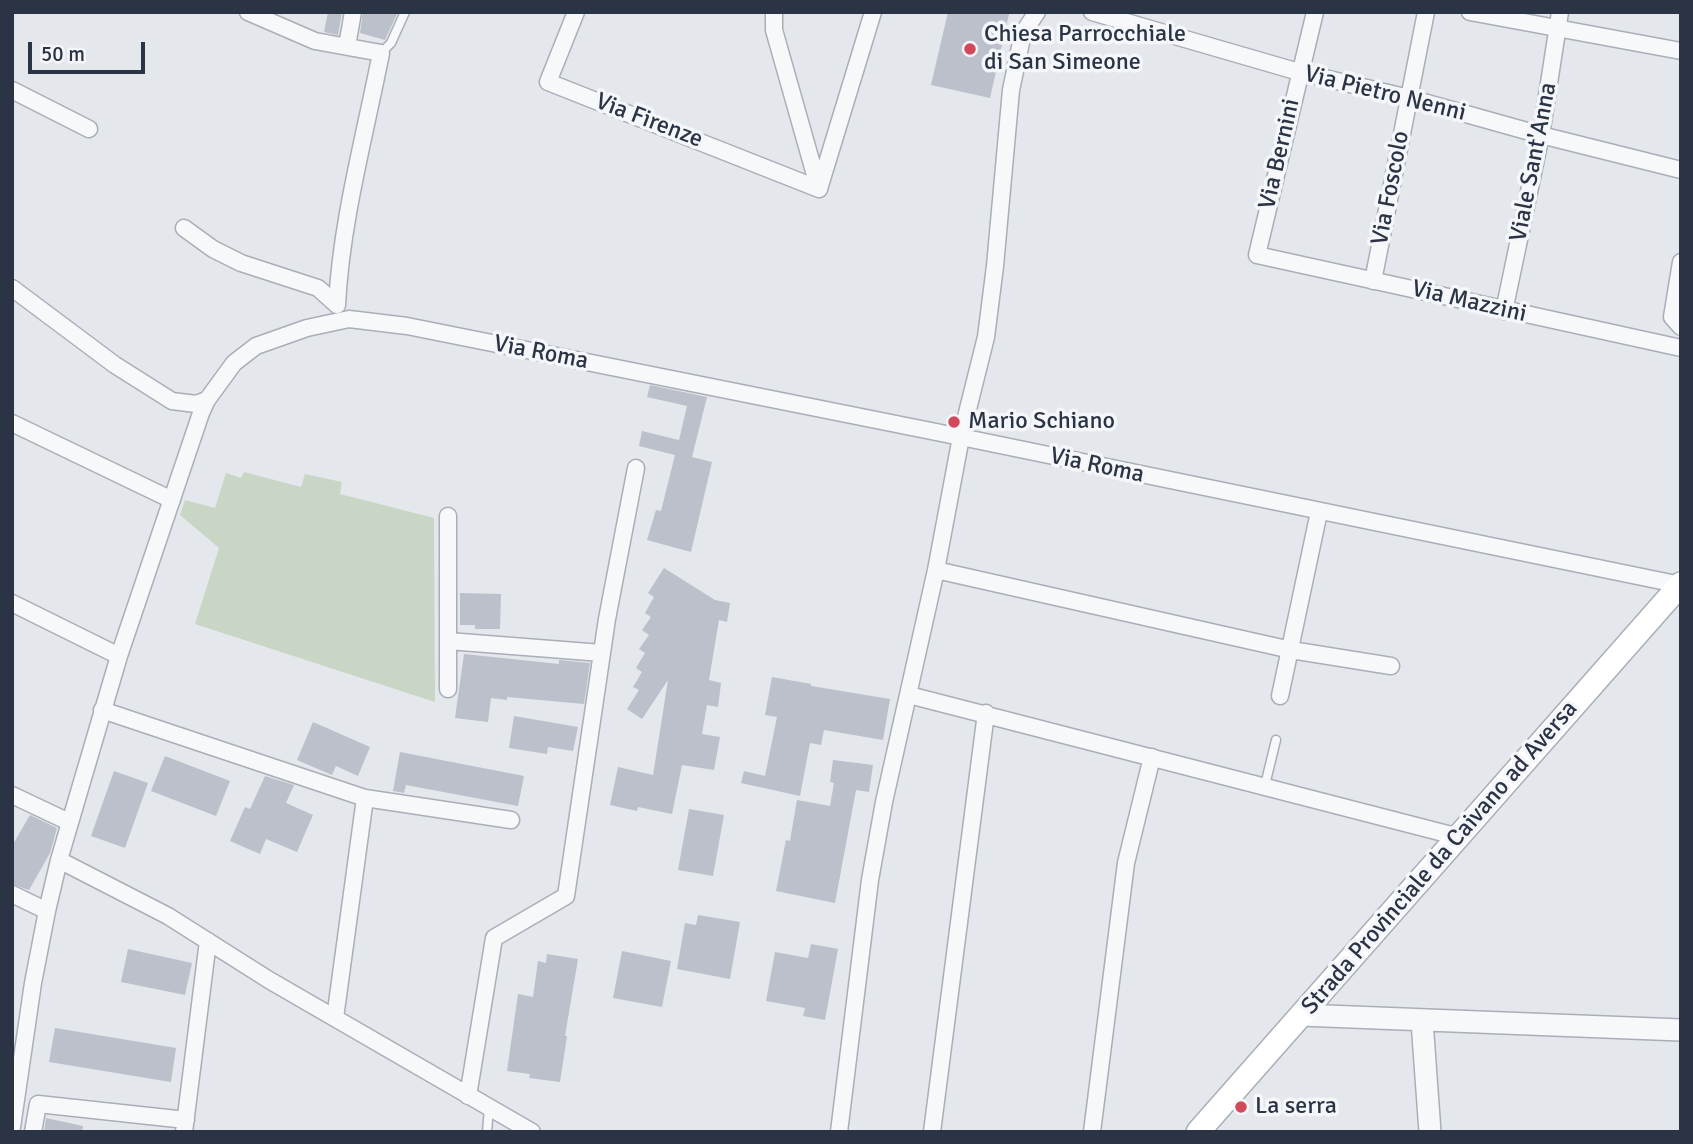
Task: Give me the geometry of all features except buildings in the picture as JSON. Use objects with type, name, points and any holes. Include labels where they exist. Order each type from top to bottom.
[{"type":"main road","name":"Strada Provinciale da Caivano ad Aversa","points":[[1198,1132],[1680,585]]},
{"type":"street","points":[[248,12],[315,41],[381,54],[349,214],[338,282],[337,313]]},
{"type":"street","points":[[346,46],[353,12]]},
{"type":"street","name":"Via Firenze","points":[[576,12],[548,82],[820,189]]},
{"type":"street","points":[[774,12],[774,30],[820,189]]},
{"type":"street","points":[[820,189],[873,12]]},
{"type":"street","points":[[839,1132],[870,880],[884,802],[936,570],[961,437],[986,337],[1011,90],[1023,33],[1037,12]]},
{"type":"street","name":"Via Pietro Nenni","points":[[1091,12],[1299,72],[1409,98],[1681,170]]},
{"type":"street","name":"Via Bernini","points":[[1257,255],[1315,12]]},
{"type":"street","name":"Via Foscolo","points":[[1373,281],[1426,12]]},
{"type":"street","points":[[1470,12],[1559,20],[1681,51]]},
{"type":"street","name":"Viale Sant'Anna","points":[[1504,311],[1541,135],[1559,20]]},
{"type":"street","points":[[12,90],[89,129]]},
{"type":"street","points":[[184,228],[213,249],[242,263],[318,288],[337,313]]},
{"type":"street","name":"Via Mazzini","points":[[1257,255],[1504,311],[1678,343]]},
{"type":"street","points":[[1681,262],[1672,317],[1681,327]]},
{"type":"street","points":[[12,288],[115,365],[172,401],[196,404],[207,400]]},
{"type":"street","name":"Via Roma","points":[[12,1127],[47,911],[69,822],[119,656],[207,400],[234,363],[256,346],[307,328],[337,313],[349,319],[407,326],[1680,585]]},
{"type":"street","points":[[12,424],[172,500]]},
{"type":"street","points":[[468,1096],[494,938],[566,896],[602,653],[636,468]]},
{"type":"street","points":[[1280,696],[1319,512]]},
{"type":"street","points":[[448,689],[449,516]]},
{"type":"street","points":[[936,570],[1291,650],[1391,666]]},
{"type":"street","points":[[12,603],[119,656]]},
{"type":"street","points":[[448,641],[602,653]]},
{"type":"street","points":[[909,695],[1459,837]]},
{"type":"street","points":[[102,710],[365,798],[511,820]]},
{"type":"street","points":[[932,1132],[986,713]]},
{"type":"street","points":[[1092,1132],[1126,863],[1152,757]]},
{"type":"street","points":[[12,795],[69,822]]},
{"type":"street","points":[[335,1018],[365,798]]},
{"type":"street","points":[[59,860],[168,916],[335,1018],[531,1132]]},
{"type":"street","points":[[12,894],[47,911]]},
{"type":"street","points":[[33,1132],[38,1104],[185,1126],[208,941]]},
{"type":"street","points":[[1301,1015],[1681,1030]]},
{"type":"street","points":[[1422,1021],[1430,1132]]},
{"type":"lane","points":[[381,54],[391,43],[405,12]]},
{"type":"lane","points":[[1265,785],[1276,740]]},
{"type":"lane","points":[[487,1132],[489,1108]]},
{"type":"green space","points":[[244,472],[301,487],[305,474],[342,482],[340,494],[434,518],[435,702],[195,624],[219,548],[180,515],[185,500],[215,508],[226,473],[241,478]]},
{"type":"place","name":"Chiesa Parrocchiale di San Simeone","points":[[970,49]]},
{"type":"place","name":"Mario Schiano","points":[[954,422]]},
{"type":"place","name":"La serra","points":[[1241,1107]]}]
